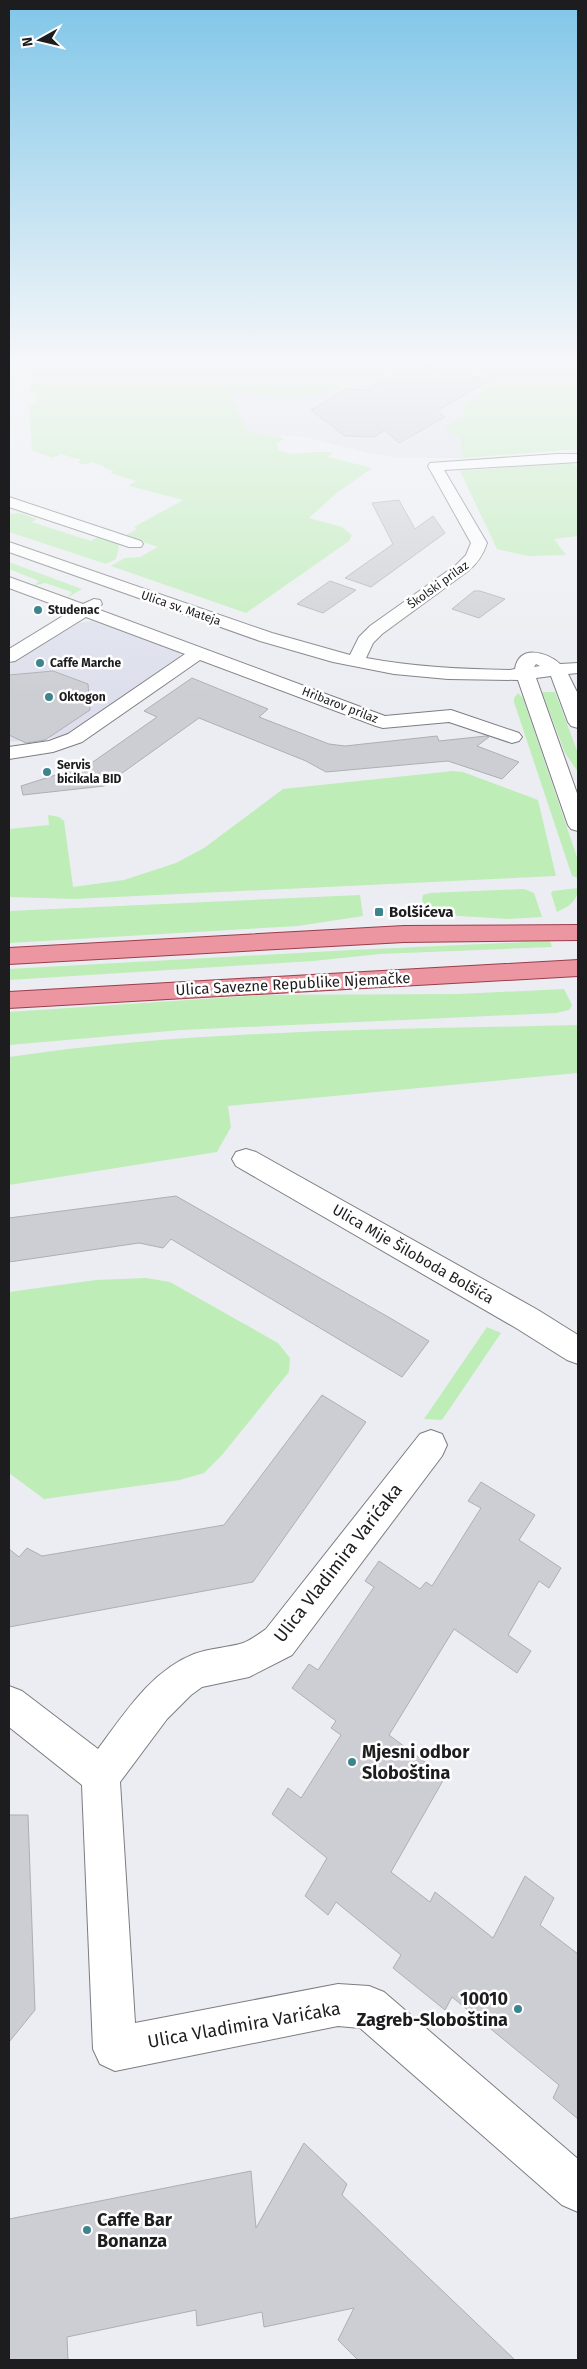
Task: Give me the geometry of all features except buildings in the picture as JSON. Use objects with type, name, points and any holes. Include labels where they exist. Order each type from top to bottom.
[{"type":"main road","points":[[9,956],[394,935],[578,932]]},
{"type":"main road","name":"Ulica Savezne Republike Njemačke","points":[[9,1000],[578,968]]},
{"type":"street","name":"Školski prilaz","points":[[356,660],[365,641],[376,630],[467,564],[477,552],[479,542],[439,473]]},
{"type":"street","points":[[9,502],[135,544]]},
{"type":"street","name":"Ulica sv. Mateja","points":[[9,547],[299,648],[394,668],[488,676],[578,654]]},
{"type":"street","name":"Hribarov prilaz","points":[[9,582],[383,722],[451,716],[512,737]]},
{"type":"street","points":[[9,657],[120,587]]},
{"type":"street","points":[[9,753],[54,746],[75,738],[200,652]]},
{"type":"street","name":"Ulica sv. Mateja","points":[[529,665],[557,670],[578,668]]},
{"type":"street","points":[[529,665],[578,825]]},
{"type":"street","points":[[557,670],[578,722]]},
{"type":"street","name":"Ulica Mije Šiloboda Bolšića","points":[[246,1159],[527,1319],[578,1351]]},
{"type":"street","name":"Ulica Vladimira Varićaka","points":[[431,1445],[279,1642],[257,1656],[238,1662],[214,1666],[191,1674],[174,1685],[101,1776],[115,2049],[338,2005],[369,2007],[578,2189]]},
{"type":"street","points":[[9,1704],[101,1776]]},
{"type":"shaded area","points":[[96,620],[178,650],[181,656],[178,660],[70,733],[57,737],[9,742],[9,665],[79,623]]},
{"type":"green space","points":[[110,473],[366,473],[338,492],[309,518],[342,527],[352,535],[349,541],[246,613],[111,566],[125,558],[140,557],[158,547],[125,536],[137,529],[134,527],[183,500],[129,486],[136,481]]},
{"type":"green space","points":[[461,473],[578,473],[578,536],[554,539],[566,555],[528,556],[497,549]]},
{"type":"green space","points":[[20,513],[37,519],[32,522],[91,541],[99,536],[118,543],[116,559],[106,564],[9,532],[9,514]]},
{"type":"green space","points":[[9,562],[82,589],[67,598],[72,592],[45,583],[33,586],[39,581],[9,569]]},
{"type":"green space","points":[[542,692],[555,692],[578,753],[578,772],[565,753]]},
{"type":"green space","points":[[518,693],[523,698],[578,860],[578,878],[572,876],[514,702],[514,698]]},
{"type":"green space","points":[[453,771],[463,772],[538,800],[556,876],[74,899],[9,897],[9,829],[49,825],[48,815],[59,817],[64,821],[73,887],[124,880],[176,863],[204,848],[283,789]]},
{"type":"green space","points":[[578,888],[578,893],[572,903],[557,912],[551,893],[553,891]]},
{"type":"green space","points":[[524,889],[534,893],[542,917],[508,919],[427,914],[422,899],[423,895],[430,893]]},
{"type":"green space","points":[[360,895],[363,916],[298,926],[9,943],[9,911]]},
{"type":"green space","points":[[550,941],[552,947],[380,954],[313,961],[9,980],[9,969]]},
{"type":"green space","points":[[564,989],[572,1005],[569,1010],[556,1013],[181,1030],[9,1045],[9,1012],[263,995],[458,994]]},
{"type":"green space","points":[[578,1025],[578,1073],[228,1106],[231,1127],[217,1152],[9,1185],[9,1057],[150,1041],[293,1032]]},
{"type":"green space","points":[[146,1278],[170,1282],[278,1343],[290,1358],[289,1372],[222,1455],[204,1473],[180,1480],[44,1499],[9,1473],[9,1292],[96,1280]]},
{"type":"green space","points":[[487,1327],[501,1333],[442,1420],[424,1419]]},
{"type":"place","name":"Studenac","points":[[38,610]]},
{"type":"place","name":"Caffe Marche","points":[[40,663]]},
{"type":"place","name":"Oktogon","points":[[49,697]]},
{"type":"place","name":"Servis bicikala BID","points":[[47,772]]},
{"type":"place","name":"Bolšićeva","points":[[379,912]]},
{"type":"place","name":"Mjesni odbor Sloboština","points":[[352,1762]]},
{"type":"place","name":"10010 Zagreb-Sloboština","points":[[518,2009]]},
{"type":"place","name":"Caffe Bar Bonanza","points":[[87,2230]]}]
